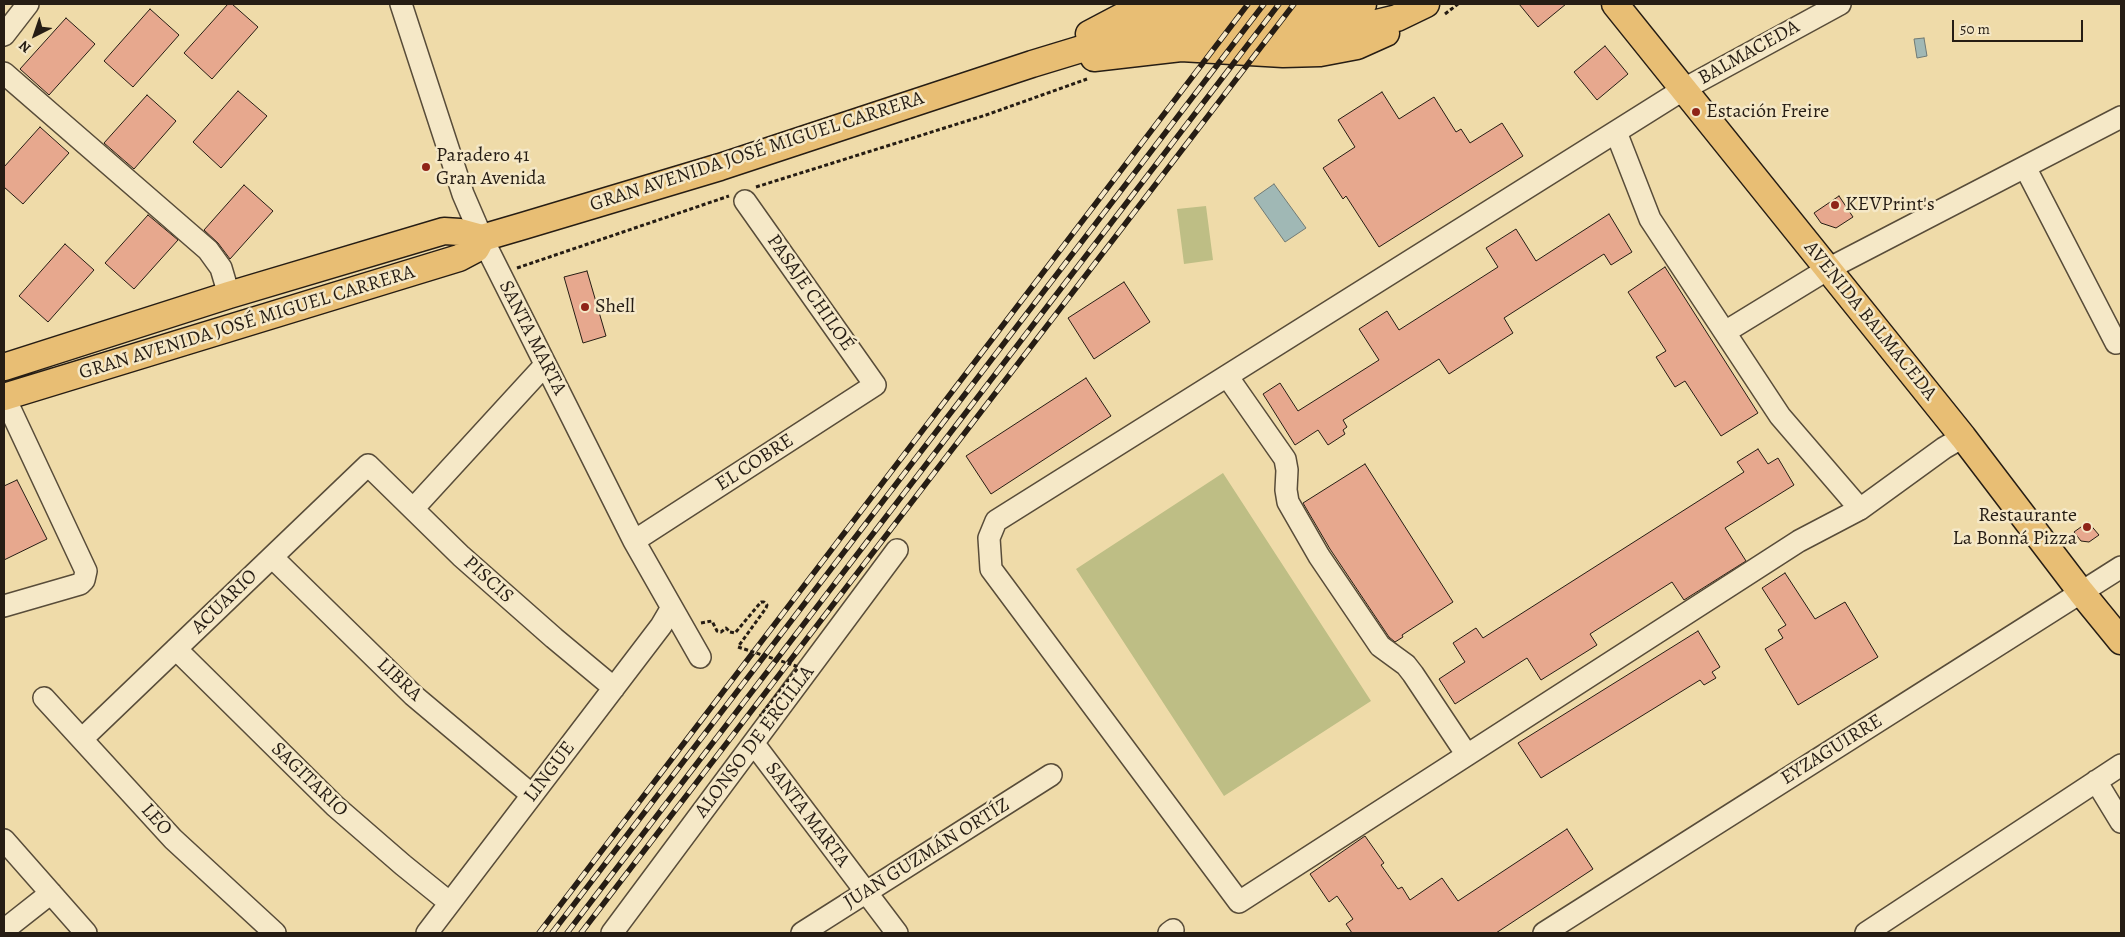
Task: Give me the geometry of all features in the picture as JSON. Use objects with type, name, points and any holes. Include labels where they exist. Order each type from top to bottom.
[{"type":"main road","name":"GRAN AVENIDA JOSÉ MIGUEL CARRERA","points":[[1032,64],[1114,20],[1159,6],[1206,4],[1267,13],[1296,15],[1331,12],[1363,4]]},
{"type":"main road","name":"GRAN AVENIDA JOSÉ MIGUEL CARRERA","points":[[1339,30],[1386,4]]},
{"type":"main road","name":"GRAN AVENIDA JOSÉ MIGUEL CARRERA","points":[[4,367],[229,295],[444,231],[460,232],[482,238],[720,167],[1105,41],[1160,28],[1206,25],[1297,32],[1339,30],[1397,18],[1426,4]]},
{"type":"main road","name":"GRAN AVENIDA JOSÉ MIGUEL CARRERA","points":[[1032,64],[1181,48],[1283,54],[1338,51],[1375,39],[1430,4]]},
{"type":"main road","name":"AVENIDA BALMACEDA","points":[[1622,7],[1684,89],[1963,437],[2081,592],[2121,641]]},
{"type":"main road","name":"GRAN AVENIDA JOSÉ MIGUEL CARRERA","points":[[4,397],[459,258],[476,249],[482,238]]},
{"type":"street","points":[[4,35],[28,4]]},
{"type":"street","name":"SANTA MARTA","points":[[401,4],[463,194],[482,238],[634,540],[671,609],[700,657]]},
{"type":"street","name":"BALMACEDA","points":[[1467,755],[1239,902],[992,569],[989,538],[996,521],[1684,89],[1840,4]]},
{"type":"street","points":[[4,73],[208,250],[221,268],[229,295]]},
{"type":"street","points":[[1725,332],[1828,269],[2121,117]]},
{"type":"street","points":[[1616,132],[1650,219],[1780,416],[1860,509]]},
{"type":"street","points":[[2025,167],[2116,343]]},
{"type":"street","name":"PASAJE CHILOÉ","points":[[745,194],[875,385]]},
{"type":"street","points":[[413,509],[545,365]]},
{"type":"street","points":[[1227,376],[1284,459],[1288,470],[1286,490],[1288,502],[1319,556],[1380,646],[1406,664],[1467,755],[1799,541],[1860,509],[1944,448],[1963,437]]},
{"type":"street","name":"EL COBRE","points":[[634,540],[875,385]]},
{"type":"street","points":[[4,397],[86,571],[84,580],[80,584],[4,606]]},
{"type":"street","name":"PISCIS","points":[[368,465],[509,600],[614,688]]},
{"type":"street","name":"ACUARIO","points":[[82,739],[368,465]]},
{"type":"street","name":"ALONSO DE ERCILLA","points":[[612,933],[897,550]]},
{"type":"street","name":"LIBRA","points":[[272,557],[413,695],[532,795]]},
{"type":"street","name":"EYZAGUIRRE","points":[[1544,933],[2121,567]]},
{"type":"street","name":"LINGUE","points":[[427,933],[661,626],[671,609]]},
{"type":"street","name":"SAGITARIO","points":[[176,649],[335,806],[450,903]]},
{"type":"street","name":"LEO","points":[[44,698],[173,839],[275,933]]},
{"type":"street","name":"SANTA MARTA","points":[[754,744],[897,933]]},
{"type":"street","points":[[1866,933],[2121,765]]},
{"type":"street","name":"JUAN GUZMÁN ORTÍZ","points":[[802,933],[1051,775]]},
{"type":"street","points":[[2096,781],[2121,822]]},
{"type":"street","points":[[4,840],[86,933]]},
{"type":"street","points":[[4,930],[51,893]]},
{"type":"path","points":[[500,274],[986,115],[1089,79]]},
{"type":"path","points":[[730,632],[735,633],[761,602],[764,602],[767,605],[766,608],[738,647],[798,668],[760,716]]},
{"type":"green space","points":[[1206,206],[1213,260],[1184,264],[1177,209]]},
{"type":"green space","points":[[1223,473],[1371,701],[1224,796],[1076,569]]},
{"type":"water","points":[[1924,38],[1927,56],[1917,58],[1914,39]]},
{"type":"water","points":[[1274,184],[1306,228],[1285,242],[1254,198]]},
{"type":"building","points":[[228,4],[232,4],[258,27],[212,79],[184,53]]},
{"type":"building","points":[[1519,4],[1566,4],[1538,27]]},
{"type":"building","points":[[150,9],[179,35],[133,87],[104,61]]},
{"type":"building","points":[[66,18],[95,44],[49,95],[20,69]]},
{"type":"building","points":[[1605,46],[1628,74],[1597,100],[1574,72]]},
{"type":"building","points":[[238,91],[267,116],[221,168],[193,142]]},
{"type":"building","points":[[1382,92],[1399,119],[1434,97],[1456,132],[1461,129],[1470,143],[1502,123],[1523,156],[1379,247],[1346,196],[1343,199],[1323,168],[1355,147],[1338,120]]},
{"type":"building","points":[[147,95],[176,121],[134,169],[104,143]]},
{"type":"building","points":[[40,127],[69,153],[23,204],[4,187],[4,167]]},
{"type":"building","points":[[244,185],[273,211],[230,259],[218,243],[204,230]]},
{"type":"building","name":"KEVPrint's","points":[[1839,196],[1853,217],[1836,228],[1821,223],[1814,213]]},
{"type":"building","points":[[1609,214],[1632,252],[1611,265],[1604,254],[1504,318],[1513,333],[1449,374],[1439,359],[1343,420],[1347,427],[1343,430],[1345,434],[1328,445],[1318,430],[1295,445],[1263,394],[1280,383],[1298,411],[1379,360],[1359,329],[1387,311],[1399,330],[1498,267],[1486,248],[1516,229],[1536,261]]},
{"type":"building","points":[[148,215],[178,240],[134,289],[105,263]]},
{"type":"building","points":[[65,244],[94,270],[48,322],[19,296]]},
{"type":"building","points":[[1665,267],[1758,413],[1721,436],[1685,381],[1675,387],[1656,357],[1666,351],[1628,292]]},
{"type":"building","name":"Shell","points":[[587,271],[606,336],[583,343],[564,277]]},
{"type":"building","points":[[1124,282],[1150,322],[1094,359],[1068,318]]},
{"type":"building","points":[[1086,378],[1111,416],[991,494],[966,456]]},
{"type":"building","points":[[1758,449],[1768,464],[1778,458],[1794,485],[1725,528],[1746,561],[1684,600],[1672,582],[1590,634],[1597,645],[1541,680],[1527,658],[1455,704],[1439,679],[1465,662],[1453,643],[1476,628],[1483,638],[1744,472],[1737,462]]},
{"type":"building","points":[[1365,464],[1453,602],[1402,635],[1403,637],[1395,642],[1389,637],[1330,549],[1303,503]]},
{"type":"building","points":[[17,480],[47,539],[4,560],[4,486]]},
{"type":"building","name":"Restaurante La Bonná Pizza","points":[[2088,522],[2099,535],[2089,542],[2081,541],[2074,532]]},
{"type":"building","points":[[1785,573],[1815,619],[1845,602],[1878,657],[1798,705],[1765,649],[1783,638],[1778,630],[1786,625],[1762,588]]},
{"type":"building","points":[[1698,631],[1720,667],[1712,672],[1716,678],[1704,685],[1700,680],[1541,778],[1518,743]]},
{"type":"building","points":[[1567,829],[1593,869],[1496,933],[1352,933],[1346,924],[1353,919],[1337,896],[1329,902],[1310,874],[1365,836],[1384,863],[1381,865],[1398,889],[1402,887],[1410,900],[1442,878],[1458,901]]},
{"type":"railway","points":[[539,933],[1248,4]]},
{"type":"railway","points":[[552,933],[1264,4]]},
{"type":"railway","points":[[567,933],[1279,4]]},
{"type":"railway","points":[[581,933],[1294,4]]},
{"type":"place","name":"Estación Freire","points":[[1696,112]]},
{"type":"place","name":"Paradero 41 Gran Avenida","points":[[426,167]]},
{"type":"place","name":"KEVPrint's","points":[[1835,205]]},
{"type":"place","name":"Shell","points":[[585,307]]},
{"type":"place","name":"Restaurante La Bonná Pizza","points":[[2087,527]]}]
